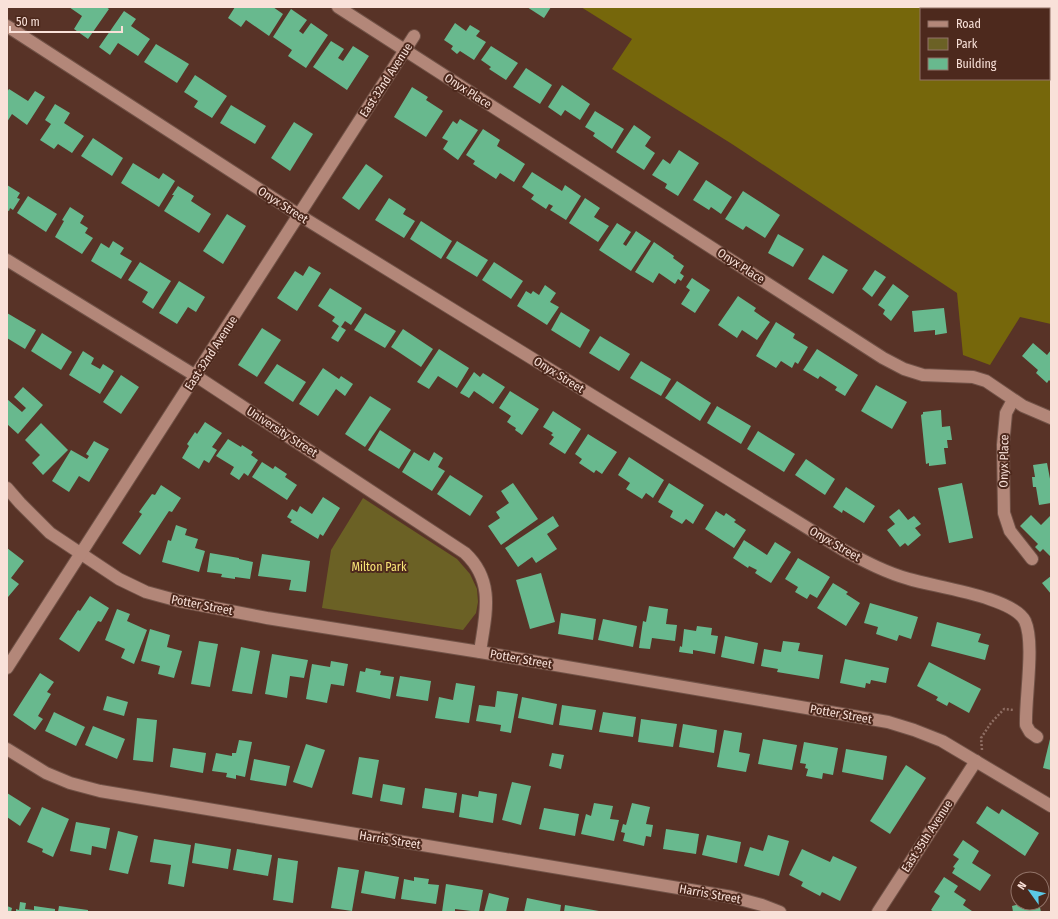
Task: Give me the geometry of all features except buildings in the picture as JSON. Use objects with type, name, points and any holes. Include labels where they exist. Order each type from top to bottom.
[{"type":"street","name":"Onyx Place","points":[[338,7],[883,358],[904,370],[923,375],[972,377],[986,381],[1013,400],[1006,413],[1003,446],[1004,513],[1010,531],[1032,559]]},
{"type":"street","name":"Onyx Street","points":[[7,26],[299,215],[845,551],[876,567],[909,579],[983,597],[1017,612],[1025,622],[1029,644],[1026,708],[1027,729],[1037,737]]},
{"type":"street","name":"East 32nd Avenue","points":[[7,668],[414,36]]},
{"type":"street","name":"University Street","points":[[7,260],[196,376],[452,544],[473,560],[484,580],[487,601],[480,652]]},
{"type":"street","points":[[1013,400],[1033,411],[1051,418]]},
{"type":"street","name":"Potter Street","points":[[7,488],[50,533],[119,579],[146,592],[179,601],[267,618],[480,652],[888,722],[942,741],[1051,806]]},
{"type":"street","name":"Harris Street","points":[[7,750],[46,773],[70,783],[100,791],[732,897],[762,905],[780,912]]},
{"type":"street","name":"East 35th Avenue","points":[[878,912],[976,761]]},
{"type":"path","points":[[976,761],[981,751],[981,738],[1001,711],[1004,709],[1013,710],[1026,708]]},
{"type":"green space","name":"Milton Park","points":[[363,498],[457,559],[470,574],[477,589],[478,602],[476,613],[463,630],[322,608],[331,550]]},
{"type":"shaded area","points":[[581,7],[1051,7],[1051,324],[1020,317],[990,365],[963,355],[957,293],[732,144],[612,69],[632,39]]}]
